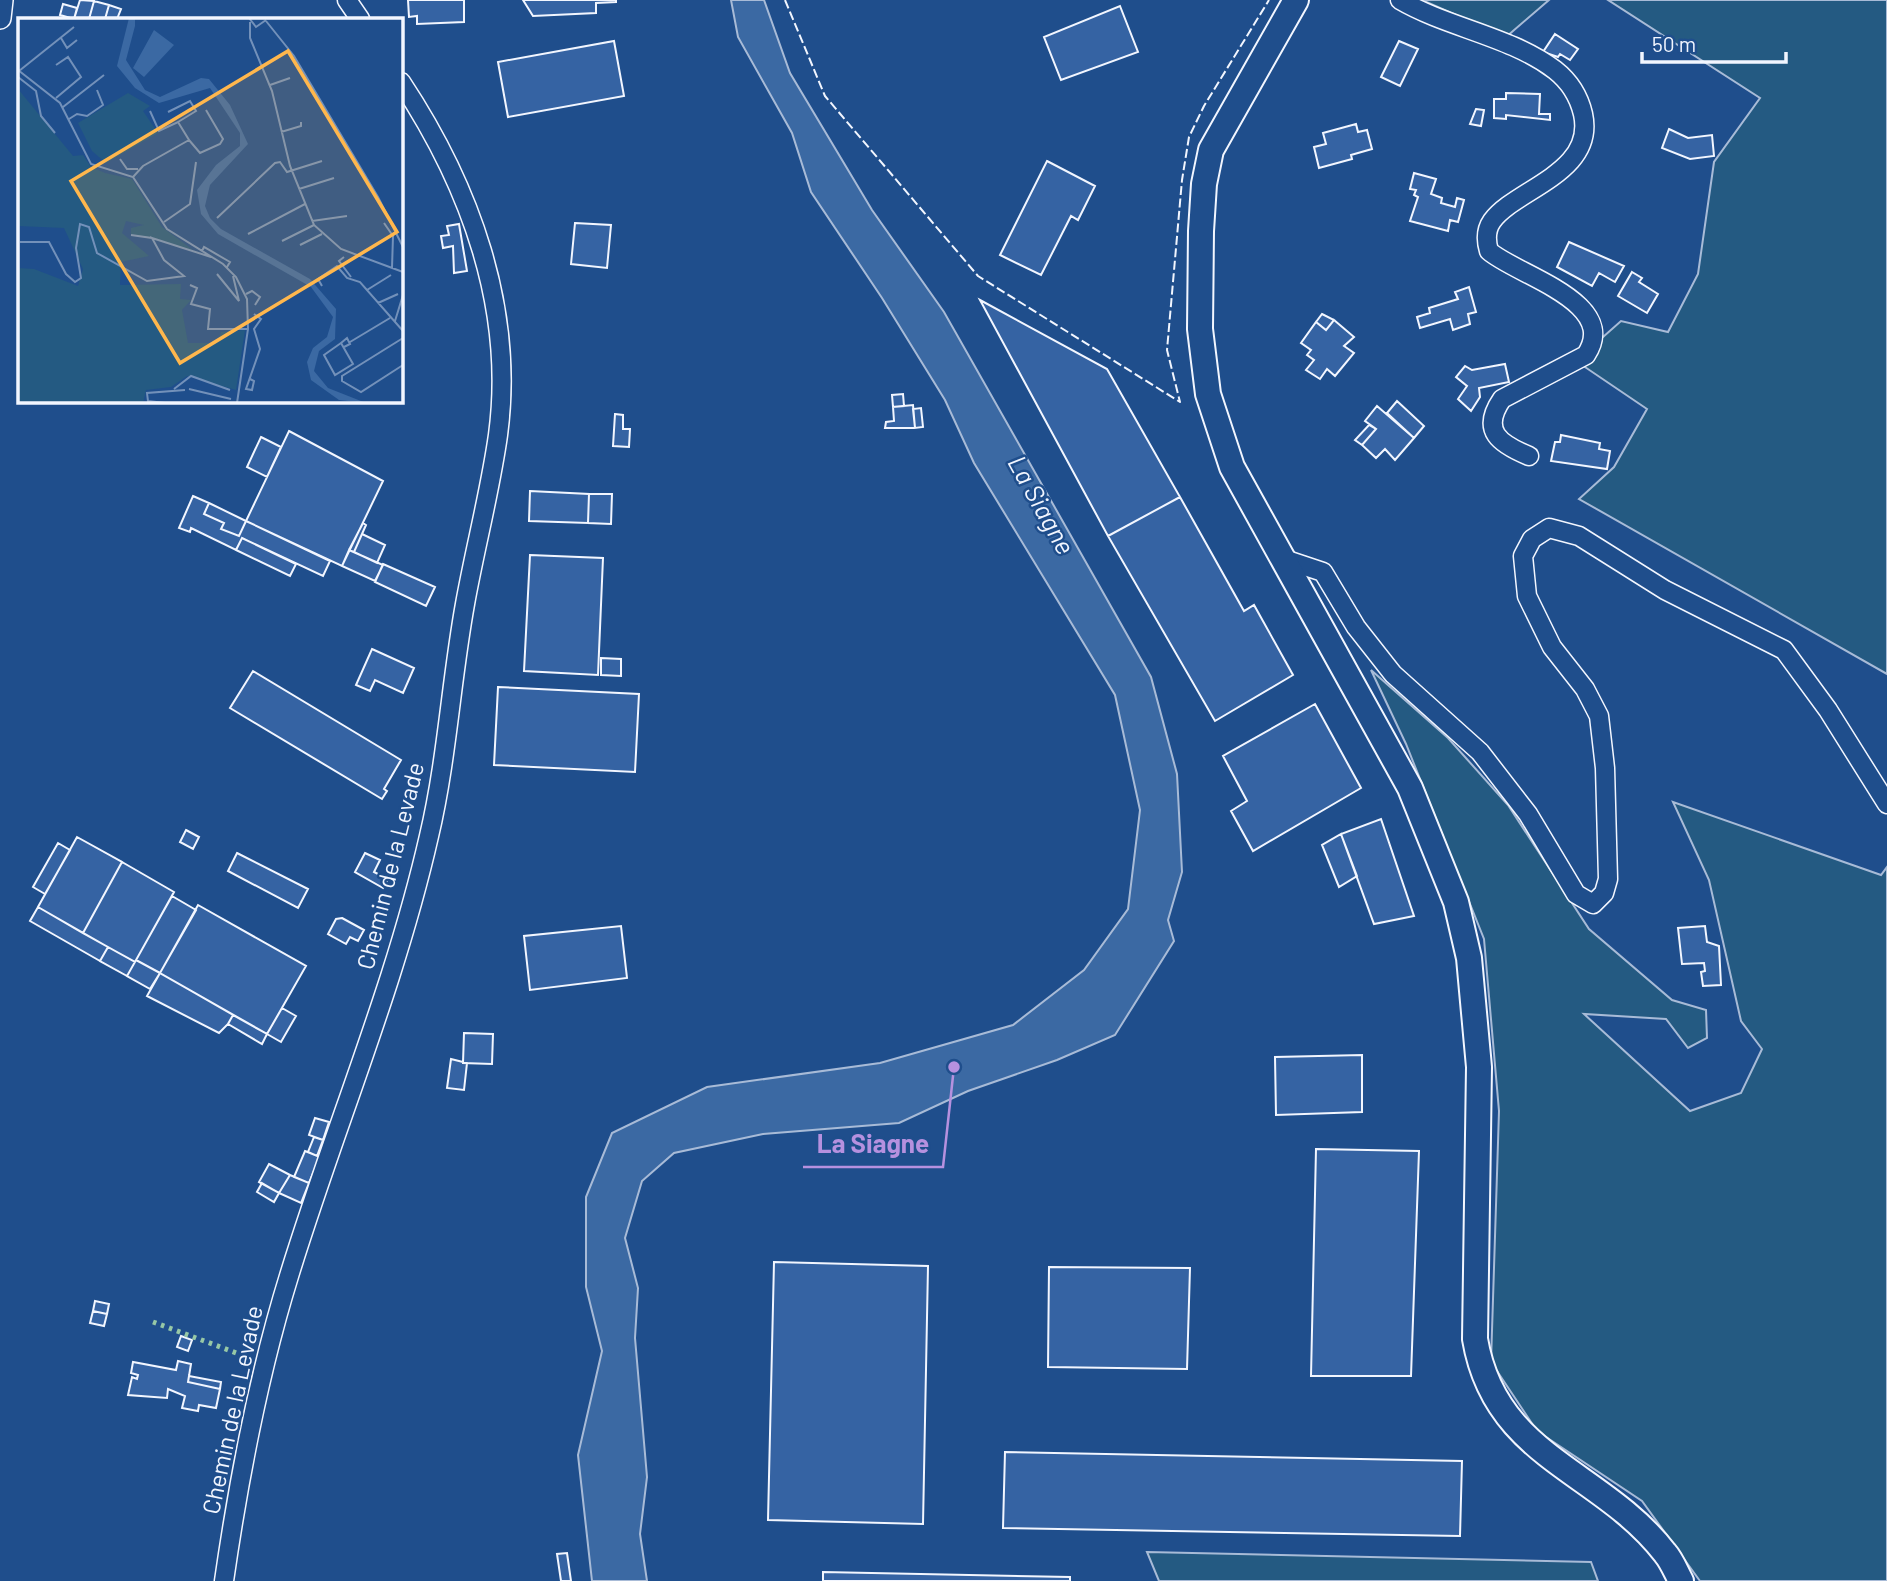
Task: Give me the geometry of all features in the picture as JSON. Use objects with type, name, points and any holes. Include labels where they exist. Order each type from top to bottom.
[{"type":"main road","points":[[1296,0],[1211,150],[1203,184],[1200,329],[1208,394],[1232,467],[1410,788],[1456,902],[1469,958],[1479,1068],[1475,1339],[1480,1368],[1502,1410],[1527,1441],[1620,1508],[1665,1553],[1681,1581]]},
{"type":"street","points":[[0,18],[2,0]]},
{"type":"street","points":[[347,0],[359,18]]},
{"type":"street","points":[[1400,0],[1419,11],[1530,55],[1555,70],[1569,83],[1580,104],[1584,121],[1572,157],[1545,184],[1493,219],[1487,230],[1489,251],[1500,261],[1537,277],[1579,304],[1589,320],[1593,334],[1592,345],[1586,355],[1502,400],[1495,410],[1492,422],[1496,437],[1507,447],[1529,456]]},
{"type":"street","name":"Chemin de la Levade","points":[[224,1581],[240,1469],[258,1386],[290,1274],[384,994],[429,837],[444,754],[465,603],[498,431],[501,368],[489,277],[473,217],[448,160],[402,84]]},
{"type":"street","points":[[1284,559],[1323,572],[1356,627],[1393,674],[1480,752],[1528,814],[1576,894],[1593,904],[1604,892],[1608,879],[1605,768],[1599,716],[1585,689],[1552,647],[1527,596],[1523,556],[1532,539],[1549,528],[1579,536],[1665,590],[1784,650],[1828,710],[1887,804]]},
{"type":"shaded area","points":[[1422,0],[1549,0],[1506,37]]},
{"type":"shaded area","points":[[1608,0],[1887,0],[1887,674],[1579,499],[1614,467],[1647,409],[1576,361],[1621,321],[1668,332],[1698,274],[1714,162],[1760,98]]},
{"type":"shaded area","points":[[1371,670],[1448,738],[1508,805],[1589,929],[1672,1000],[1706,1010],[1707,1038],[1688,1048],[1666,1019],[1584,1014],[1690,1111],[1741,1093],[1762,1049],[1741,1021],[1709,880],[1673,802],[1881,875],[1887,867],[1887,1581],[1700,1581],[1642,1501],[1537,1431],[1491,1362],[1499,1111],[1484,939],[1406,744]]},
{"type":"shaded area","points":[[1147,1552],[1591,1562],[1598,1581],[1159,1581]]},
{"type":"water","points":[[731,0],[764,0],[790,73],[872,210],[944,312],[1151,677],[1177,774],[1182,872],[1168,920],[1174,941],[1115,1035],[1057,1060],[968,1091],[899,1123],[763,1134],[674,1153],[642,1181],[625,1238],[638,1288],[635,1338],[647,1477],[640,1534],[647,1581],[592,1581],[578,1455],[602,1351],[586,1287],[586,1197],[612,1133],[707,1087],[880,1063],[1013,1025],[1084,970],[1128,909],[1140,810],[1115,695],[974,463],[945,400],[882,298],[811,192],[792,133],[738,37]]},
{"type":"building","points":[[80,0],[94,1],[89,18],[74,18]]},
{"type":"building","points":[[408,0],[464,0],[464,22],[417,24],[417,16],[409,17]]},
{"type":"building","points":[[523,0],[616,2],[596,3],[596,13],[533,16]]},
{"type":"building","points":[[94,1],[109,5],[105,18],[89,18]]},
{"type":"building","points":[[63,4],[77,8],[74,18],[60,15]]},
{"type":"building","points":[[109,5],[121,9],[117,18],[105,18]]},
{"type":"building","points":[[1120,6],[1138,52],[1061,80],[1044,37]]},
{"type":"building","points":[[1555,34],[1578,49],[1570,60],[1560,54],[1558,57],[1543,52]]},
{"type":"building","points":[[614,41],[624,96],[508,117],[498,62]]},
{"type":"building","points":[[1399,41],[1418,49],[1400,86],[1381,77]]},
{"type":"building","points":[[1506,93],[1540,94],[1539,114],[1550,114],[1550,120],[1506,115],[1506,119],[1494,118],[1494,99],[1506,99]]},
{"type":"building","points":[[1476,109],[1484,110],[1481,126],[1470,124]]},
{"type":"building","points":[[1356,124],[1358,132],[1367,130],[1372,149],[1351,155],[1352,159],[1319,168],[1314,147],[1326,144],[1323,133]]},
{"type":"building","points":[[1669,129],[1688,138],[1712,135],[1714,156],[1690,159],[1662,148]]},
{"type":"building","points":[[1047,161],[1095,186],[1078,220],[1071,216],[1041,275],[1000,255]]},
{"type":"building","points":[[1414,173],[1436,179],[1431,194],[1442,198],[1441,203],[1455,207],[1457,198],[1464,200],[1458,222],[1450,220],[1448,231],[1410,221],[1418,197],[1414,195],[1416,190],[1410,189]]},
{"type":"building","points":[[575,223],[611,225],[607,268],[571,264]]},
{"type":"building","points":[[459,224],[467,271],[454,273],[453,246],[443,248],[441,236],[449,235],[447,226]]},
{"type":"building","points":[[1569,242],[1624,266],[1615,282],[1599,273],[1592,286],[1557,267]]},
{"type":"building","points":[[1632,272],[1642,278],[1639,282],[1658,294],[1647,313],[1618,296]]},
{"type":"building","points":[[1469,287],[1476,312],[1468,314],[1470,324],[1453,330],[1450,319],[1420,328],[1417,317],[1430,313],[1429,308],[1458,299],[1455,292]]},
{"type":"building","points":[[980,300],[1107,369],[1180,497],[1108,536]]},
{"type":"building","points":[[1322,314],[1334,320],[1326,330],[1316,322]]},
{"type":"building","points":[[1334,320],[1354,337],[1344,346],[1354,353],[1335,376],[1327,369],[1320,379],[1306,370],[1314,360],[1307,355],[1311,350],[1301,343],[1316,322],[1326,330]]},
{"type":"building","points":[[1505,364],[1509,382],[1479,388],[1480,397],[1471,411],[1458,399],[1467,386],[1456,377],[1465,366],[1472,370]]},
{"type":"building","points":[[903,394],[904,406],[893,407],[892,395]]},
{"type":"building","points":[[1397,401],[1424,426],[1414,438],[1387,413]]},
{"type":"building","points":[[913,405],[915,428],[885,428],[886,422],[894,421],[893,407]]},
{"type":"building","points":[[1377,406],[1414,438],[1395,460],[1385,449],[1376,458],[1362,445],[1376,429],[1365,421]]},
{"type":"building","points":[[921,408],[923,427],[915,428],[913,409]]},
{"type":"building","points":[[615,414],[623,415],[623,429],[630,429],[629,447],[613,446]]},
{"type":"building","points":[[1369,425],[1376,429],[1362,445],[1355,440]]},
{"type":"building","points":[[289,431],[383,481],[342,566],[246,521]]},
{"type":"building","points":[[1561,435],[1600,443],[1599,449],[1610,451],[1607,469],[1551,461],[1555,442],[1560,442]]},
{"type":"building","points":[[261,437],[281,447],[267,477],[247,467]]},
{"type":"building","points":[[530,491],[589,494],[588,523],[529,521]]},
{"type":"building","points":[[589,494],[612,494],[611,524],[588,523]]},
{"type":"building","points":[[193,496],[209,503],[204,514],[224,523],[221,529],[239,536],[246,521],[330,561],[323,576],[242,538],[236,550],[191,528],[190,532],[179,528]]},
{"type":"building","points":[[1180,497],[1244,611],[1254,605],[1293,675],[1215,721],[1108,536]]},
{"type":"building","points":[[209,503],[246,521],[239,536],[221,529],[224,523],[204,514]]},
{"type":"building","points":[[363,523],[366,525],[354,552],[349,550]]},
{"type":"building","points":[[362,534],[385,545],[377,563],[354,552]]},
{"type":"building","points":[[242,538],[296,564],[290,576],[236,550]]},
{"type":"building","points":[[349,550],[383,565],[375,581],[342,566]]},
{"type":"building","points":[[530,555],[603,558],[598,675],[524,671]]},
{"type":"building","points":[[383,564],[435,587],[426,606],[375,582]]},
{"type":"building","points":[[372,649],[414,668],[403,693],[375,680],[370,691],[356,685]]},
{"type":"building","points":[[601,658],[621,659],[621,676],[601,675]]},
{"type":"building","points":[[253,671],[401,760],[384,789],[387,791],[382,799],[230,708]]},
{"type":"building","points":[[498,687],[639,694],[635,772],[494,765]]},
{"type":"building","points":[[1315,704],[1361,788],[1253,851],[1231,811],[1247,801],[1223,756]]},
{"type":"building","points":[[1381,819],[1414,916],[1374,924],[1341,834]]},
{"type":"building","points":[[186,830],[199,837],[193,849],[180,842]]},
{"type":"building","points":[[1341,834],[1357,876],[1339,887],[1322,845]]},
{"type":"building","points":[[77,837],[122,862],[83,933],[38,907]]},
{"type":"building","points":[[58,843],[70,850],[45,894],[33,887]]},
{"type":"building","points":[[237,853],[308,889],[298,908],[228,871]]},
{"type":"building","points":[[365,853],[380,860],[374,872],[388,879],[383,888],[355,872]]},
{"type":"building","points":[[122,862],[174,892],[135,962],[83,933]]},
{"type":"building","points":[[172,896],[196,910],[160,973],[136,960]]},
{"type":"building","points":[[198,905],[306,966],[267,1034],[160,973]]},
{"type":"building","points":[[38,907],[108,947],[100,961],[30,921]]},
{"type":"building","points":[[342,918],[364,930],[358,941],[350,937],[346,944],[328,934],[336,919]]},
{"type":"building","points":[[621,926],[627,978],[530,990],[524,936]]},
{"type":"building","points":[[1705,926],[1707,942],[1719,946],[1721,985],[1703,986],[1701,972],[1705,971],[1704,963],[1682,964],[1678,928]]},
{"type":"building","points":[[108,947],[135,962],[127,976],[100,961]]},
{"type":"building","points":[[136,960],[160,973],[150,989],[127,976]]},
{"type":"building","points":[[160,973],[233,1015],[228,1024],[219,1033],[147,996]]},
{"type":"building","points":[[282,1008],[296,1016],[281,1042],[267,1034]]},
{"type":"building","points":[[233,1015],[267,1034],[262,1044],[228,1024]]},
{"type":"building","points":[[464,1033],[493,1034],[492,1064],[463,1063]]},
{"type":"building","points":[[1362,1055],[1362,1112],[1276,1115],[1275,1057]]},
{"type":"building","points":[[451,1059],[467,1063],[464,1090],[447,1088]]},
{"type":"building","points":[[315,1118],[329,1122],[323,1140],[309,1135]]},
{"type":"building","points":[[314,1137],[323,1140],[317,1156],[308,1152]]},
{"type":"building","points":[[1316,1149],[1419,1151],[1411,1376],[1311,1376]]},
{"type":"building","points":[[305,1151],[320,1157],[309,1183],[294,1177]]},
{"type":"building","points":[[269,1164],[290,1175],[279,1193],[259,1182]]},
{"type":"building","points":[[290,1175],[309,1183],[301,1203],[279,1193]]},
{"type":"building","points":[[262,1183],[279,1193],[274,1202],[257,1192]]},
{"type":"building","points":[[774,1262],[928,1266],[923,1524],[768,1520]]},
{"type":"building","points":[[1049,1267],[1190,1268],[1187,1369],[1048,1367]]},
{"type":"building","points":[[95,1301],[109,1304],[107,1314],[93,1311]]},
{"type":"building","points":[[93,1311],[107,1314],[104,1326],[90,1323]]},
{"type":"building","points":[[181,1336],[192,1340],[188,1351],[177,1347]]},
{"type":"building","points":[[178,1361],[191,1364],[188,1382],[220,1389],[216,1408],[199,1405],[198,1411],[182,1408],[185,1396],[168,1389],[167,1398],[128,1395],[132,1377],[137,1379],[138,1375],[131,1373],[133,1362],[176,1370]]},
{"type":"building","points":[[189,1376],[221,1382],[220,1389],[188,1382]]},
{"type":"building","points":[[1005,1452],[1462,1461],[1460,1536],[1003,1528]]},
{"type":"building","points":[[567,1553],[571,1581],[561,1581],[557,1554]]},
{"type":"building","points":[[823,1572],[1070,1577],[1070,1581],[823,1581]]},
{"type":"hedge","points":[[153,1322],[250,1358]]},
{"type":"fence","points":[[785,0],[825,96],[978,276],[1180,402],[1167,350],[1182,180],[1189,137],[1204,106],[1269,0]]},
{"type":"place","name":"La Siagne","points":[[954,1067]]}]
